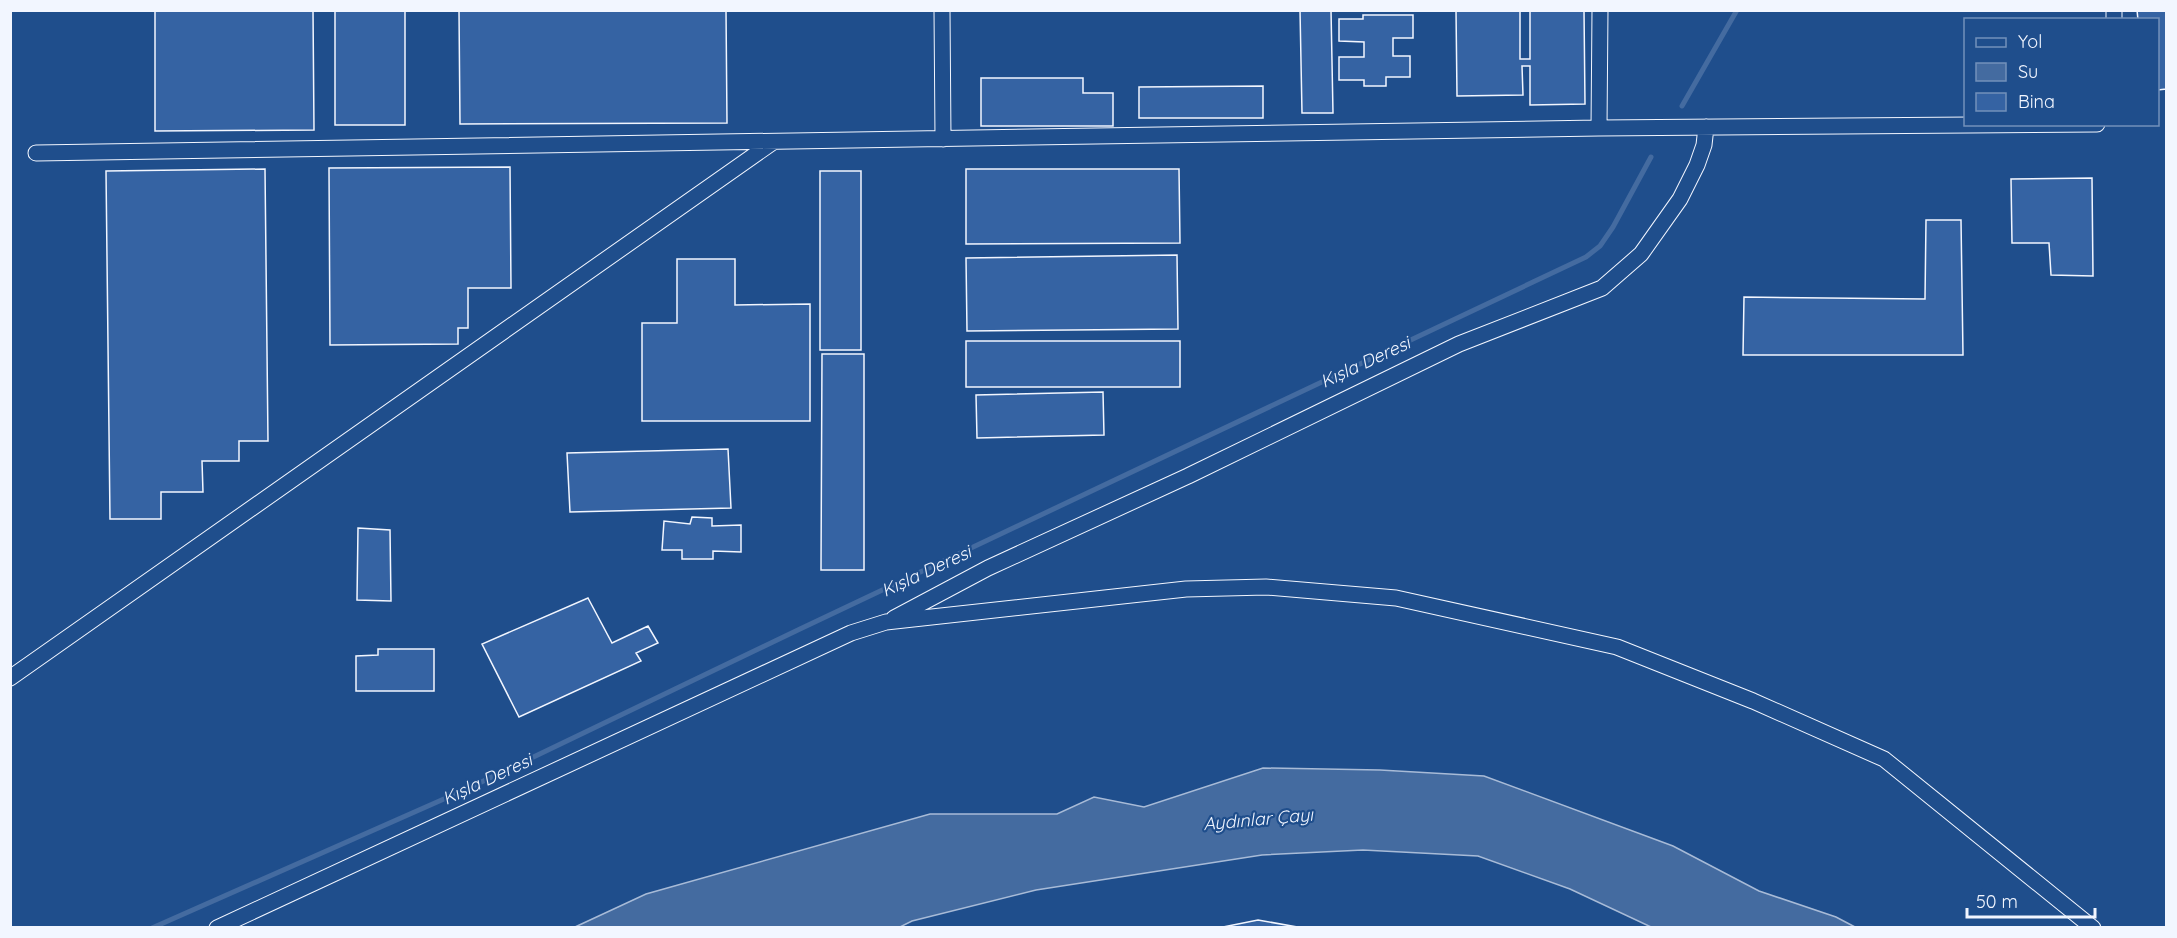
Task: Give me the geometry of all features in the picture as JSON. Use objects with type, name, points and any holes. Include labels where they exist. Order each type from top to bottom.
[{"type":"street","points":[[942,10],[943,139]]},
{"type":"street","points":[[1599,10],[1599,128]]},
{"type":"street","points":[[36,153],[1599,128],[1964,125]]},
{"type":"street","points":[[217,927],[852,633],[886,622],[988,568],[1199,471],[1459,344],[1602,288],[1641,254],[1680,198],[1697,165],[1704,145],[1706,128]]},
{"type":"street","points":[[10,678],[773,142]]},
{"type":"street","points":[[886,622],[1186,589],[1266,586],[1396,598],[1617,647],[1753,701],[1884,759],[2093,927]]},
{"type":"water","name":"Aydınlar Çayı","points":[[1263,768],[1380,770],[1484,776],[1673,846],[1759,891],[1836,917],[1855,927],[1651,927],[1570,889],[1478,856],[1363,850],[1262,855],[1036,890],[912,921],[900,927],[575,927],[646,894],[930,814],[1057,814],[1094,797],[1144,807]]},
{"type":"building","points":[[155,10],[313,10],[314,130],[155,131]]},
{"type":"building","points":[[335,10],[405,10],[405,125],[335,125]]},
{"type":"building","points":[[459,10],[726,10],[727,123],[460,124]]},
{"type":"building","points":[[1300,10],[1331,10],[1333,113],[1302,113]]},
{"type":"building","points":[[1456,10],[1520,10],[1520,59],[1530,59],[1530,10],[1584,10],[1585,104],[1530,105],[1530,66],[1522,66],[1523,95],[1457,96]]},
{"type":"building","points":[[2137,10],[2166,10],[2166,89],[2159,90],[2159,18],[2138,18]]},
{"type":"building","points":[[1363,15],[1413,15],[1413,38],[1393,38],[1393,56],[1410,56],[1410,77],[1386,77],[1386,86],[1364,86],[1364,80],[1339,80],[1339,57],[1364,57],[1364,42],[1339,41],[1339,19],[1363,19]]},
{"type":"building","points":[[981,78],[1083,78],[1083,93],[1113,93],[1113,126],[981,126]]},
{"type":"building","points":[[1263,86],[1263,118],[1139,118],[1139,87]]},
{"type":"building","points":[[510,167],[511,288],[468,288],[468,328],[458,328],[458,344],[330,345],[329,168]]},
{"type":"building","points":[[265,169],[268,441],[239,441],[239,461],[202,461],[203,492],[161,492],[161,519],[110,519],[106,171]]},
{"type":"building","points":[[966,169],[1179,169],[1180,243],[966,244]]},
{"type":"building","points":[[820,171],[861,171],[861,350],[820,350]]},
{"type":"building","points":[[2092,178],[2093,276],[2051,275],[2049,243],[2012,243],[2011,179]]},
{"type":"building","points":[[1926,220],[1961,220],[1963,355],[1743,355],[1744,297],[1925,299]]},
{"type":"building","points":[[1177,255],[1178,329],[967,331],[966,258]]},
{"type":"building","points":[[677,259],[735,259],[735,305],[810,304],[810,421],[642,421],[642,323],[677,323]]},
{"type":"building","points":[[966,341],[1180,341],[1180,387],[966,387]]},
{"type":"building","points":[[822,354],[864,354],[864,570],[821,570]]},
{"type":"building","points":[[1103,392],[1104,435],[977,438],[976,395]]},
{"type":"building","points":[[728,449],[731,508],[570,512],[567,453]]},
{"type":"building","points":[[692,517],[712,518],[712,526],[741,525],[741,552],[713,551],[713,559],[682,559],[682,550],[662,550],[664,521],[690,524]]},
{"type":"building","points":[[358,528],[390,530],[391,601],[357,600]]},
{"type":"building","points":[[588,598],[612,643],[648,626],[658,643],[636,653],[641,661],[519,717],[482,644]]},
{"type":"building","points":[[378,649],[434,649],[434,691],[356,691],[356,656],[378,655]]},
{"type":"building","points":[[1258,920],[1303,928],[1218,928]]},
{"type":"waterway","name":"Kışla Deresi","points":[[1682,106],[1737,10]]},
{"type":"waterway","name":"Kışla Deresi","points":[[152,928],[471,787],[1586,257],[1600,246],[1613,227],[1651,157]]}]
